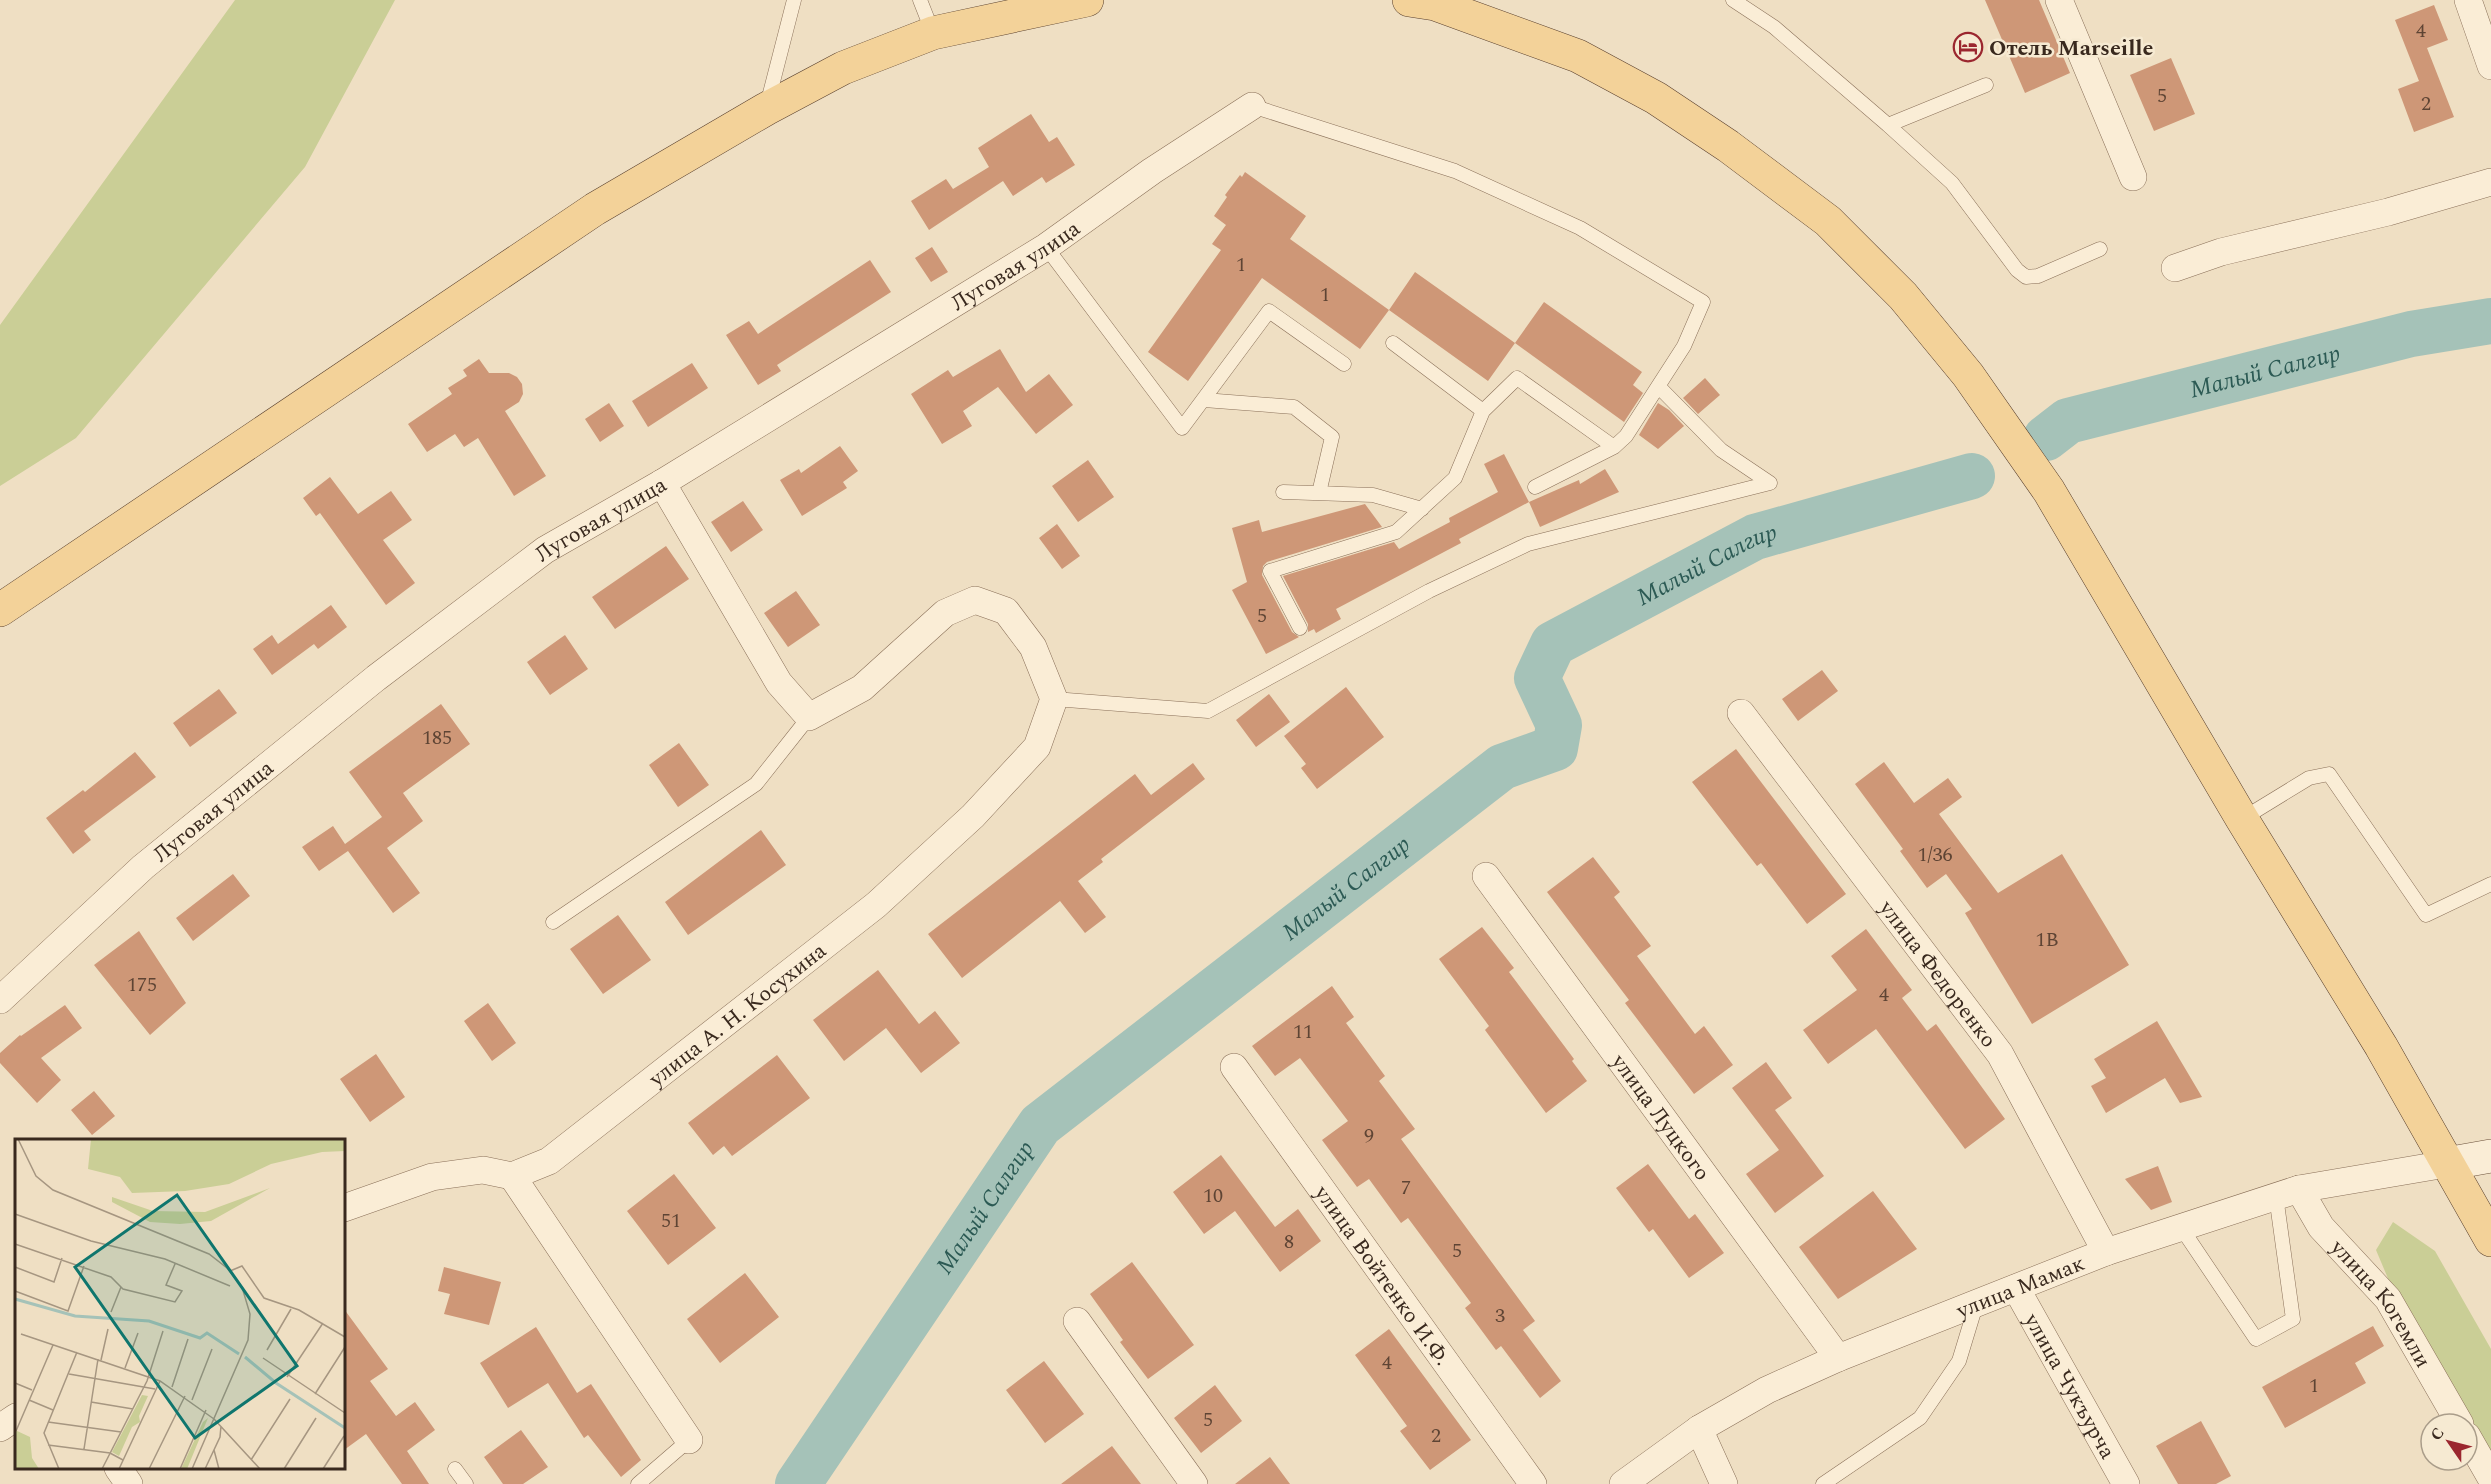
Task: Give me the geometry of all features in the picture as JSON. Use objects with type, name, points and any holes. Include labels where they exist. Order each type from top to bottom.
[{"type":"main road","points":[[0,610],[595,209],[766,109],[843,68],[933,33],[1088,0]]},
{"type":"main road","points":[[1409,0],[1435,4],[1578,56],[1665,104],[1728,146],[1828,221],[1903,296],[1968,375],[2049,491],[2242,819],[2381,1046],[2491,1240]]},
{"type":"main road","points":[[2446,1164],[2491,1156]]},
{"type":"street","points":[[2059,0],[2133,177]]},
{"type":"street","points":[[2468,0],[2491,66]]},
{"type":"street","name":"Луговая улица","points":[[0,1000],[143,867],[376,678],[545,550],[663,483],[1046,247],[1152,171],[1252,106]]},
{"type":"street","points":[[2175,268],[2221,252],[2388,212],[2491,182]]},
{"type":"street","points":[[663,483],[778,683],[809,717],[862,688],[945,613],[975,600],[1006,611],[1033,647],[1054,699]]},
{"type":"street","name":"улица А. Н. Косухина","points":[[512,1176],[549,1161],[876,904],[973,816],[1037,747],[1054,699]]},
{"type":"street","name":"улица Федоренко","points":[[1741,713],[2000,1054],[2106,1252]]},
{"type":"street","name":"улица Луцкого","points":[[1486,876],[1838,1358]]},
{"type":"street","name":"улица Войтенко И.Ф.","points":[[1234,1067],[1533,1484]]},
{"type":"street","name":"улица Мамак","points":[[1623,1484],[1699,1429],[1767,1390],[1838,1358],[2106,1252],[2180,1226],[2288,1193],[2446,1164]]},
{"type":"street","points":[[345,1208],[432,1177],[483,1170],[512,1176],[689,1440]]},
{"type":"street","name":"улица Когемли","points":[[2288,1193],[2388,1299],[2453,1412]]},
{"type":"street","name":"улица Чукъурча","points":[[2016,1288],[2126,1484]]},
{"type":"street","points":[[1077,1321],[1194,1484]]},
{"type":"street","points":[[0,1428],[15,1418]]},
{"type":"street","points":[[1699,1429],[1724,1484]]},
{"type":"street","points":[[2479,1457],[2491,1478]]},
{"type":"street","points":[[119,1469],[129,1484]]},
{"type":"lane","points":[[766,109],[794,0]]},
{"type":"lane","points":[[920,0],[933,33]]},
{"type":"lane","points":[[1733,0],[1773,27],[1952,183],[2017,270],[2026,277],[2038,276],[2100,249]]},
{"type":"lane","points":[[1888,125],[1986,85]]},
{"type":"lane","points":[[1252,106],[1455,171],[1580,228],[1703,302],[1684,346],[1626,436],[1614,447],[1535,487]]},
{"type":"lane","points":[[1046,247],[1182,428],[1269,311],[1344,364]]},
{"type":"lane","points":[[1393,343],[1483,411]]},
{"type":"lane","points":[[1300,628],[1270,572],[1396,532],[1455,478],[1483,411],[1518,378],[1614,447]]},
{"type":"lane","points":[[1054,699],[1208,711],[1429,591],[1528,544],[1770,483],[1721,450],[1659,387]]},
{"type":"lane","points":[[1204,400],[1294,407],[1332,437],[1320,493]]},
{"type":"lane","points":[[1283,492],[1373,495],[1422,509]]},
{"type":"lane","points":[[553,922],[756,784],[809,717]]},
{"type":"lane","points":[[2242,819],[2309,778],[2329,774],[2426,915],[2491,884]]},
{"type":"lane","points":[[2180,1226],[2256,1339],[2293,1319],[2288,1193]]},
{"type":"lane","points":[[1823,1484],[1920,1418],[1959,1361],[1976,1305]]},
{"type":"lane","points":[[638,1484],[689,1440]]},
{"type":"lane","points":[[455,1469],[466,1484]]},
{"type":"green space","points":[[235,0],[395,0],[305,167],[76,438],[0,486],[0,325]]},
{"type":"green space","points":[[2393,1222],[2435,1251],[2491,1349],[2491,1460],[2479,1439],[2479,1412],[2463,1412],[2395,1295],[2376,1250]]},
{"type":"building","points":[[1985,0],[2039,0],[2070,73],[2025,93]]},
{"type":"building","points":[[2434,5],[2448,40],[2427,48],[2454,117],[2414,132],[2398,89],[2419,81],[2395,20]]},
{"type":"building","points":[[2171,58],[2195,114],[2154,131],[2130,75]]},
{"type":"building","points":[[1031,114],[1049,142],[1057,137],[1075,165],[1046,183],[1042,177],[1013,196],[1003,181],[929,230],[911,201],[946,179],[953,189],[989,167],[978,148]]},
{"type":"building","points":[[1245,172],[1306,216],[1290,239],[1389,310],[1360,349],[1262,278],[1188,381],[1148,352],[1221,250],[1212,244],[1226,225],[1214,216],[1227,197],[1225,195],[1240,175],[1242,177]]},
{"type":"building","points":[[932,247],[948,272],[931,282],[915,258]]},
{"type":"building","points":[[870,260],[891,292],[777,365],[781,371],[758,385],[726,335],[749,321],[758,334]]},
{"type":"building","points":[[1415,272],[1515,343],[1488,381],[1389,310]]},
{"type":"building","points":[[1544,302],[1642,372],[1633,385],[1643,393],[1624,422],[1515,343]]},
{"type":"building","points":[[1000,349],[1026,392],[1049,374],[1073,405],[1036,434],[998,387],[963,411],[972,426],[942,444],[911,394],[948,370],[953,377]]},
{"type":"building","points":[[479,359],[489,373],[509,373],[517,377],[522,384],[523,394],[519,402],[505,411],[546,476],[514,496],[478,438],[464,447],[455,434],[427,452],[408,424],[452,394],[448,388],[467,376],[463,370]]},
{"type":"building","points":[[692,363],[708,388],[648,427],[632,401]]},
{"type":"building","points":[[1705,378],[1720,395],[1698,414],[1683,398]]},
{"type":"building","points":[[609,403],[624,426],[600,442],[585,419]]},
{"type":"building","points":[[1658,403],[1669,410],[1684,426],[1658,449],[1639,435]]},
{"type":"building","points":[[840,446],[858,471],[843,482],[847,488],[802,516],[780,480],[799,469],[801,473]]},
{"type":"building","points":[[1504,454],[1529,502],[1459,539],[1461,543],[1336,609],[1341,619],[1316,633],[1314,629],[1308,632],[1308,624],[1283,576],[1394,542],[1399,549],[1450,522],[1449,518],[1498,492],[1484,464]]},
{"type":"building","points":[[1088,460],[1114,497],[1078,522],[1052,486]]},
{"type":"building","points":[[1605,469],[1619,492],[1540,527],[1529,502],[1579,480],[1580,484]]},
{"type":"building","points":[[330,477],[358,514],[391,491],[412,520],[383,540],[415,583],[386,605],[320,513],[316,516],[303,498]]},
{"type":"building","points":[[743,501],[763,530],[731,552],[711,522]]},
{"type":"building","points":[[1365,504],[1382,527],[1267,562],[1263,566],[1262,575],[1292,632],[1299,637],[1266,654],[1232,590],[1247,582],[1232,528],[1259,520],[1262,532]]},
{"type":"building","points":[[1057,524],[1080,556],[1062,569],[1039,538]]},
{"type":"building","points":[[666,546],[689,579],[615,629],[592,597]]},
{"type":"building","points":[[796,591],[820,625],[788,647],[764,613]]},
{"type":"building","points":[[331,605],[347,627],[318,649],[314,644],[272,675],[253,649],[272,635],[278,644]]},
{"type":"building","points":[[565,635],[588,669],[550,695],[527,662]]},
{"type":"building","points":[[1822,670],[1838,691],[1798,721],[1782,699]]},
{"type":"building","points":[[1346,687],[1384,737],[1317,789],[1301,768],[1306,764],[1284,736]]},
{"type":"building","points":[[219,689],[237,713],[190,747],[173,723]]},
{"type":"building","points":[[1269,694],[1290,722],[1256,747],[1236,720]]},
{"type":"building","points":[[441,704],[470,744],[403,793],[423,821],[387,848],[420,893],[393,913],[348,851],[319,871],[302,847],[333,826],[345,844],[382,817],[349,772]]},
{"type":"building","points":[[679,743],[709,785],[678,807],[649,765]]},
{"type":"building","points":[[1736,749],[1846,894],[1807,924],[1761,863],[1757,866],[1692,782]]},
{"type":"building","points":[[135,752],[156,777],[84,831],[91,840],[73,854],[46,818],[83,790],[85,792]]},
{"type":"building","points":[[1884,762],[1914,803],[1948,778],[1962,797],[1939,814],[1998,893],[2062,854],[2129,965],[2032,1024],[1965,913],[1972,909],[1946,874],[1927,888],[1900,851],[1903,849],[1855,784]]},
{"type":"building","points":[[1193,763],[1205,779],[1101,859],[1103,862],[1078,881],[1106,917],[1085,933],[1060,901],[962,978],[928,934],[1135,774],[1151,795]]},
{"type":"building","points":[[761,830],[786,865],[688,935],[665,902]]},
{"type":"building","points":[[1593,857],[1620,892],[1614,897],[1651,946],[1637,956],[1695,1034],[1704,1026],[1733,1065],[1694,1094],[1625,1003],[1629,1000],[1547,892]]},
{"type":"building","points":[[233,874],[250,896],[193,941],[176,918]]},
{"type":"building","points":[[618,915],[651,960],[603,994],[570,949]]},
{"type":"building","points":[[1482,927],[1514,968],[1509,972],[1574,1059],[1572,1061],[1587,1081],[1546,1113],[1485,1030],[1489,1026],[1439,959]]},
{"type":"building","points":[[1866,929],[1912,990],[1902,998],[1927,1031],[1936,1024],[2005,1119],[1965,1149],[1876,1029],[1828,1064],[1803,1030],[1857,990],[1831,956]]},
{"type":"building","points":[[139,931],[186,1003],[150,1035],[94,965]]},
{"type":"building","points":[[878,970],[919,1024],[935,1011],[960,1043],[921,1073],[886,1028],[844,1061],[813,1020]]},
{"type":"building","points":[[1332,986],[1354,1017],[1346,1023],[1385,1076],[1379,1081],[1415,1129],[1401,1139],[1535,1321],[1523,1330],[1561,1381],[1540,1398],[1501,1346],[1496,1350],[1465,1308],[1471,1303],[1408,1218],[1401,1223],[1369,1179],[1357,1187],[1322,1140],[1348,1121],[1300,1058],[1275,1076],[1252,1046]]},
{"type":"building","points":[[488,1003],[516,1043],[492,1061],[464,1021]]},
{"type":"building","points":[[65,1005],[82,1028],[41,1058],[61,1080],[37,1103],[0,1063],[0,1053],[20,1035]]},
{"type":"building","points":[[2157,1021],[2202,1097],[2180,1103],[2165,1078],[2106,1113],[2091,1086],[2106,1078],[2094,1059]]},
{"type":"building","points":[[376,1054],[405,1097],[370,1122],[340,1079]]},
{"type":"building","points":[[777,1055],[810,1098],[732,1156],[724,1146],[713,1155],[688,1123]]},
{"type":"building","points":[[1766,1062],[1792,1098],[1775,1110],[1824,1176],[1775,1213],[1746,1174],[1779,1150],[1732,1088]]},
{"type":"building","points":[[94,1091],[115,1116],[92,1135],[71,1110]]},
{"type":"building","points":[[1221,1155],[1275,1227],[1298,1209],[1321,1241],[1280,1272],[1235,1211],[1204,1234],[1173,1192]]},
{"type":"building","points":[[1648,1164],[1689,1219],[1695,1214],[1724,1253],[1689,1278],[1653,1229],[1649,1232],[1616,1188]]},
{"type":"building","points":[[2158,1166],[2172,1202],[2151,1210],[2125,1179]]},
{"type":"building","points":[[674,1174],[716,1228],[668,1265],[627,1211]]},
{"type":"building","points":[[1873,1191],[1917,1249],[1838,1299],[1799,1247]]},
{"type":"building","points":[[1132,1262],[1194,1345],[1148,1379],[1120,1342],[1123,1340],[1090,1294]]},
{"type":"building","points":[[444,1267],[501,1282],[489,1325],[444,1314],[450,1294],[438,1291]]},
{"type":"building","points":[[745,1273],[779,1317],[720,1363],[687,1319]]},
{"type":"building","points":[[345,1310],[388,1369],[370,1381],[396,1416],[415,1402],[435,1430],[407,1451],[429,1484],[402,1484],[366,1434],[345,1449]]},
{"type":"building","points":[[2373,1326],[2384,1346],[2355,1363],[2366,1383],[2285,1428],[2262,1387]]},
{"type":"building","points":[[536,1327],[577,1393],[591,1384],[641,1460],[621,1477],[588,1435],[584,1438],[548,1383],[508,1408],[480,1363]]},
{"type":"building","points":[[1389,1329],[1471,1440],[1430,1470],[1400,1431],[1407,1426],[1355,1355]]},
{"type":"building","points":[[1044,1361],[1084,1414],[1045,1443],[1006,1390]]},
{"type":"building","points":[[1215,1385],[1242,1421],[1201,1453],[1174,1418]]},
{"type":"building","points":[[2201,1421],[2231,1476],[2216,1484],[2178,1484],[2156,1446]]},
{"type":"building","points":[[521,1430],[548,1467],[523,1484],[503,1484],[484,1457]]},
{"type":"building","points":[[1112,1446],[1141,1484],[1061,1484]]},
{"type":"building","points":[[1270,1457],[1290,1484],[1235,1484]]},
{"type":"waterway","name":"Малый Салгир","points":[[2046,438],[2068,421],[2411,334],[2491,321]]},
{"type":"waterway","name":"Малый Салгир","points":[[798,1484],[1040,1125],[1502,767],[1555,748],[1559,725],[1537,678],[1553,644],[1755,537],[1972,476]]},
{"type":"place","name":"Отель Marseille","points":[[1968,47]]}]
